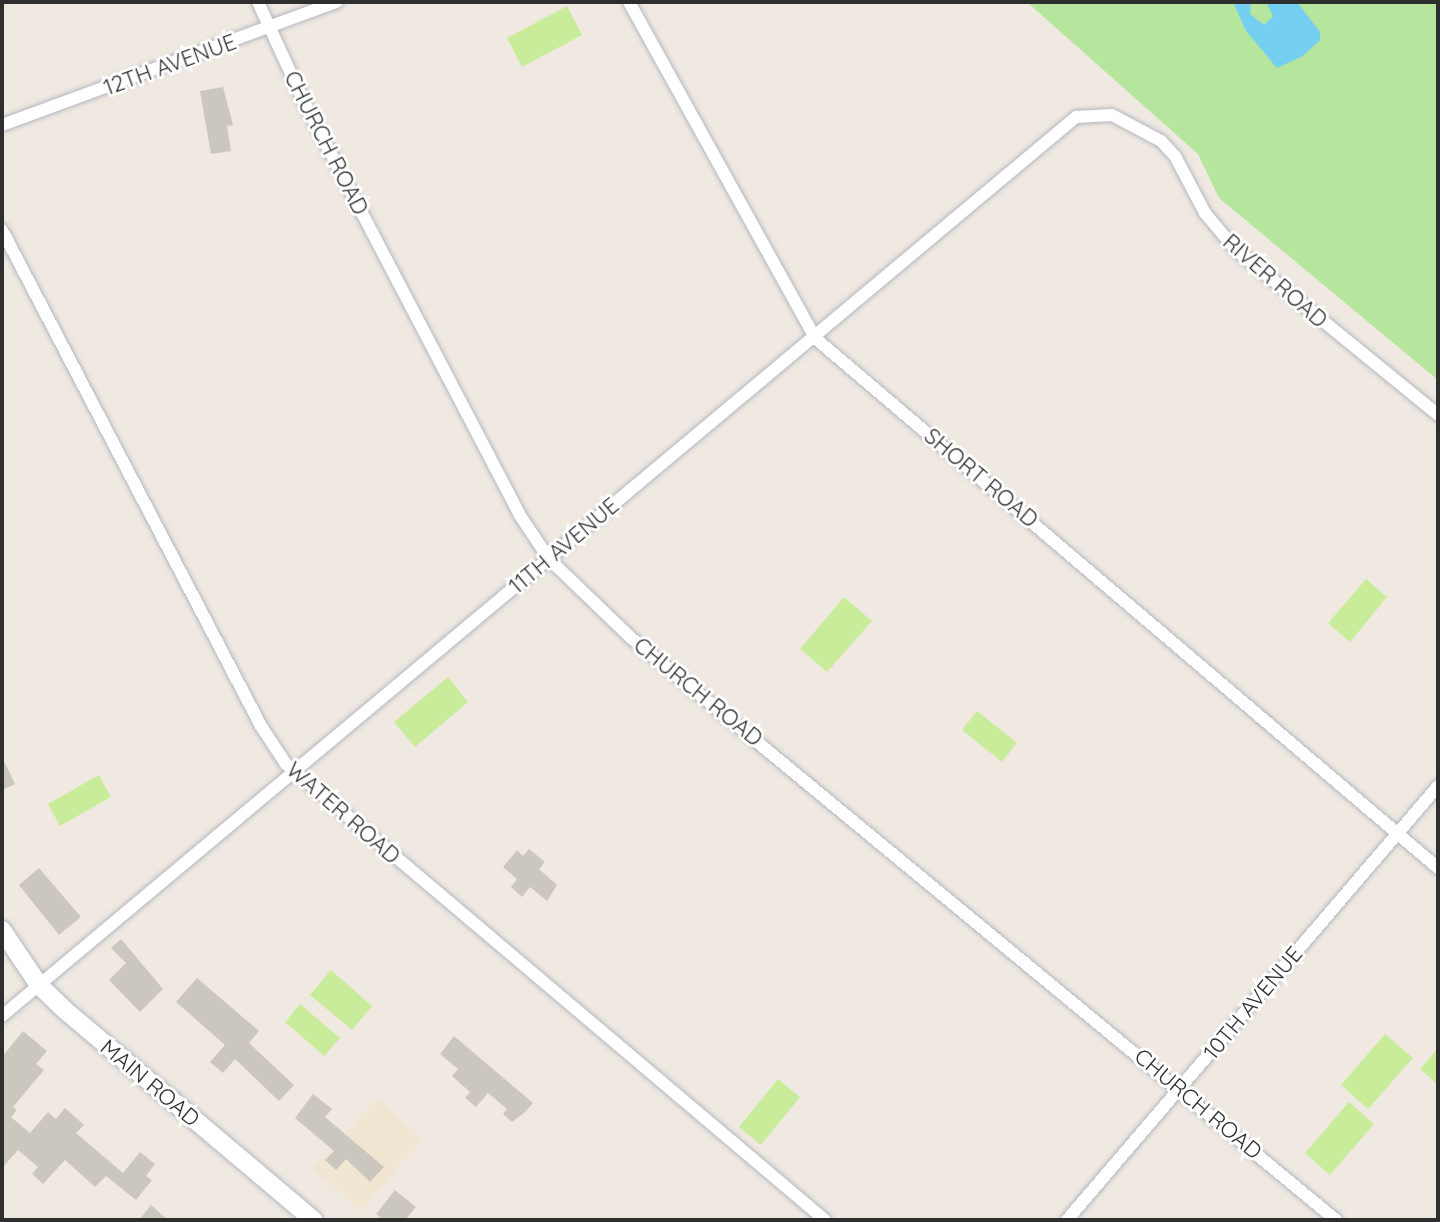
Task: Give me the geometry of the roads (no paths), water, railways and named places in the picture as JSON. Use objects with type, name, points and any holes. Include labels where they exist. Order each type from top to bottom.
[{"type":"main road","name":"MAIN ROAD","points":[[2,930],[39,985],[313,1220]]},
{"type":"street","name":"CHURCH ROAD","points":[[258,2],[519,514],[549,559],[630,637],[1180,1088],[1336,1220]]},
{"type":"street","name":"12TH AVENUE","points":[[2,125],[337,2]]},
{"type":"street","name":"SHORT ROAD","points":[[629,2],[815,338],[1438,868]]},
{"type":"street","name":"11TH AVENUE","points":[[2,1016],[1072,120],[1101,113],[1137,127]]},
{"type":"street","name":"RIVER ROAD","points":[[1137,127],[1171,150],[1205,213],[1236,250],[1438,415]]},
{"type":"street","name":"WATER ROAD","points":[[2,230],[261,726],[293,770],[825,1220]]},
{"type":"street","name":"10TH AVENUE","points":[[1067,1220],[1438,786]]},
{"type":"water","points":[[1233,2],[1251,2],[1250,14],[1264,25],[1273,16],[1266,2],[1297,2],[1320,32],[1320,40],[1303,56],[1277,68],[1246,31]]}]
